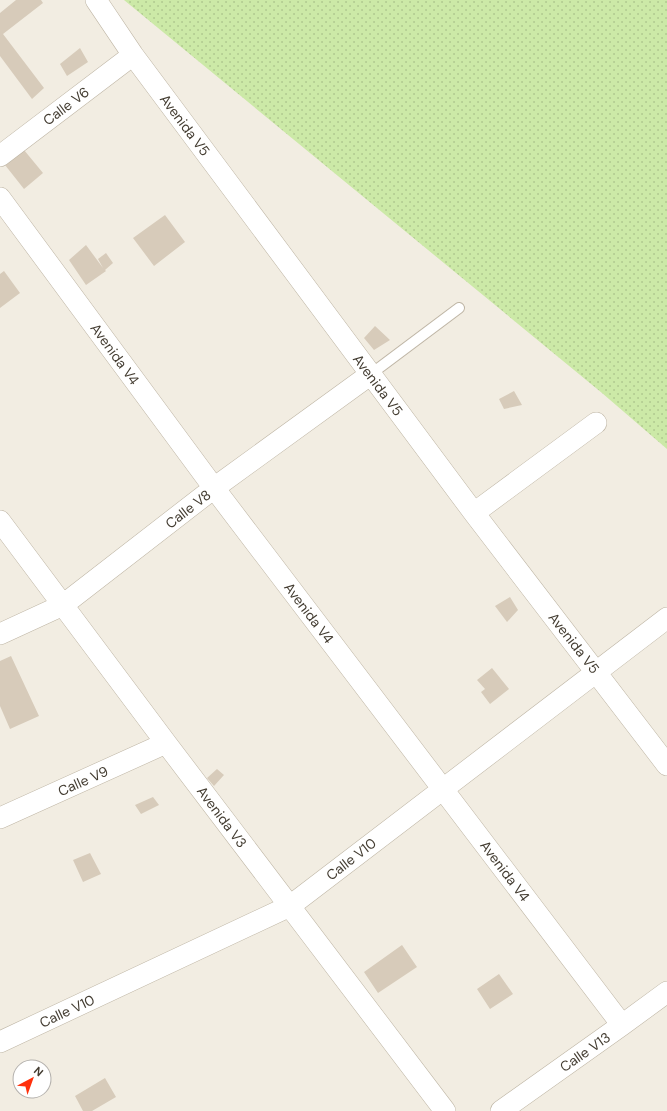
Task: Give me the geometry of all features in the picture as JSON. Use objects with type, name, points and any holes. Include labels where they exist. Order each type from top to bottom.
[{"type":"street","name":"Avenida V5","points":[[96,0],[133,55],[370,374],[474,513],[667,765]]},
{"type":"street","name":"Calle V6","points":[[0,156],[133,55]]},
{"type":"street","name":"Avenida V4","points":[[0,198],[214,488],[622,1025]]},
{"type":"street","name":"Calle V8","points":[[0,634],[63,605],[214,488],[370,374]]},
{"type":"street","points":[[474,513],[596,423]]},
{"type":"street","name":"Avenida V3","points":[[0,521],[445,1111]]},
{"type":"street","name":"Calle V10","points":[[0,1042],[290,906],[667,618]]},
{"type":"street","name":"Calle V9","points":[[0,818],[166,743]]},
{"type":"street","name":"Calle V13","points":[[502,1111],[667,992]]},
{"type":"lane","points":[[370,374],[459,308]]},
{"type":"green space","points":[[124,0],[667,0],[667,449],[602,393]]},
{"type":"building","points":[[16,0],[41,0],[43,3],[3,34],[44,88],[32,99],[0,56],[0,13]]},
{"type":"building","points":[[80,48],[88,62],[67,76],[60,64]]},
{"type":"building","points":[[24,150],[43,173],[24,189],[5,165]]},
{"type":"building","points":[[165,215],[185,242],[154,266],[133,238]]},
{"type":"building","points":[[86,245],[103,268],[98,259],[106,253],[113,263],[105,270],[106,271],[86,285],[69,260]]},
{"type":"building","points":[[4,271],[20,293],[0,308],[0,274]]},
{"type":"building","points":[[375,326],[390,340],[374,350],[364,338]]},
{"type":"building","points":[[514,391],[522,405],[504,409],[499,399]]},
{"type":"building","points":[[510,597],[518,610],[507,622],[495,606]]},
{"type":"building","points":[[11,656],[39,716],[10,729],[0,706],[0,661]]},
{"type":"building","points":[[492,668],[509,689],[490,704],[481,692],[485,689],[477,680]]},
{"type":"building","points":[[217,769],[224,775],[214,786],[207,778]]},
{"type":"building","points":[[153,797],[159,805],[141,814],[135,805]]},
{"type":"building","points":[[90,853],[101,874],[83,882],[73,860]]},
{"type":"building","points":[[402,945],[417,967],[378,993],[364,972]]},
{"type":"building","points":[[499,974],[513,994],[490,1009],[477,989]]},
{"type":"building","points":[[105,1078],[116,1097],[92,1111],[83,1111],[75,1096]]}]
